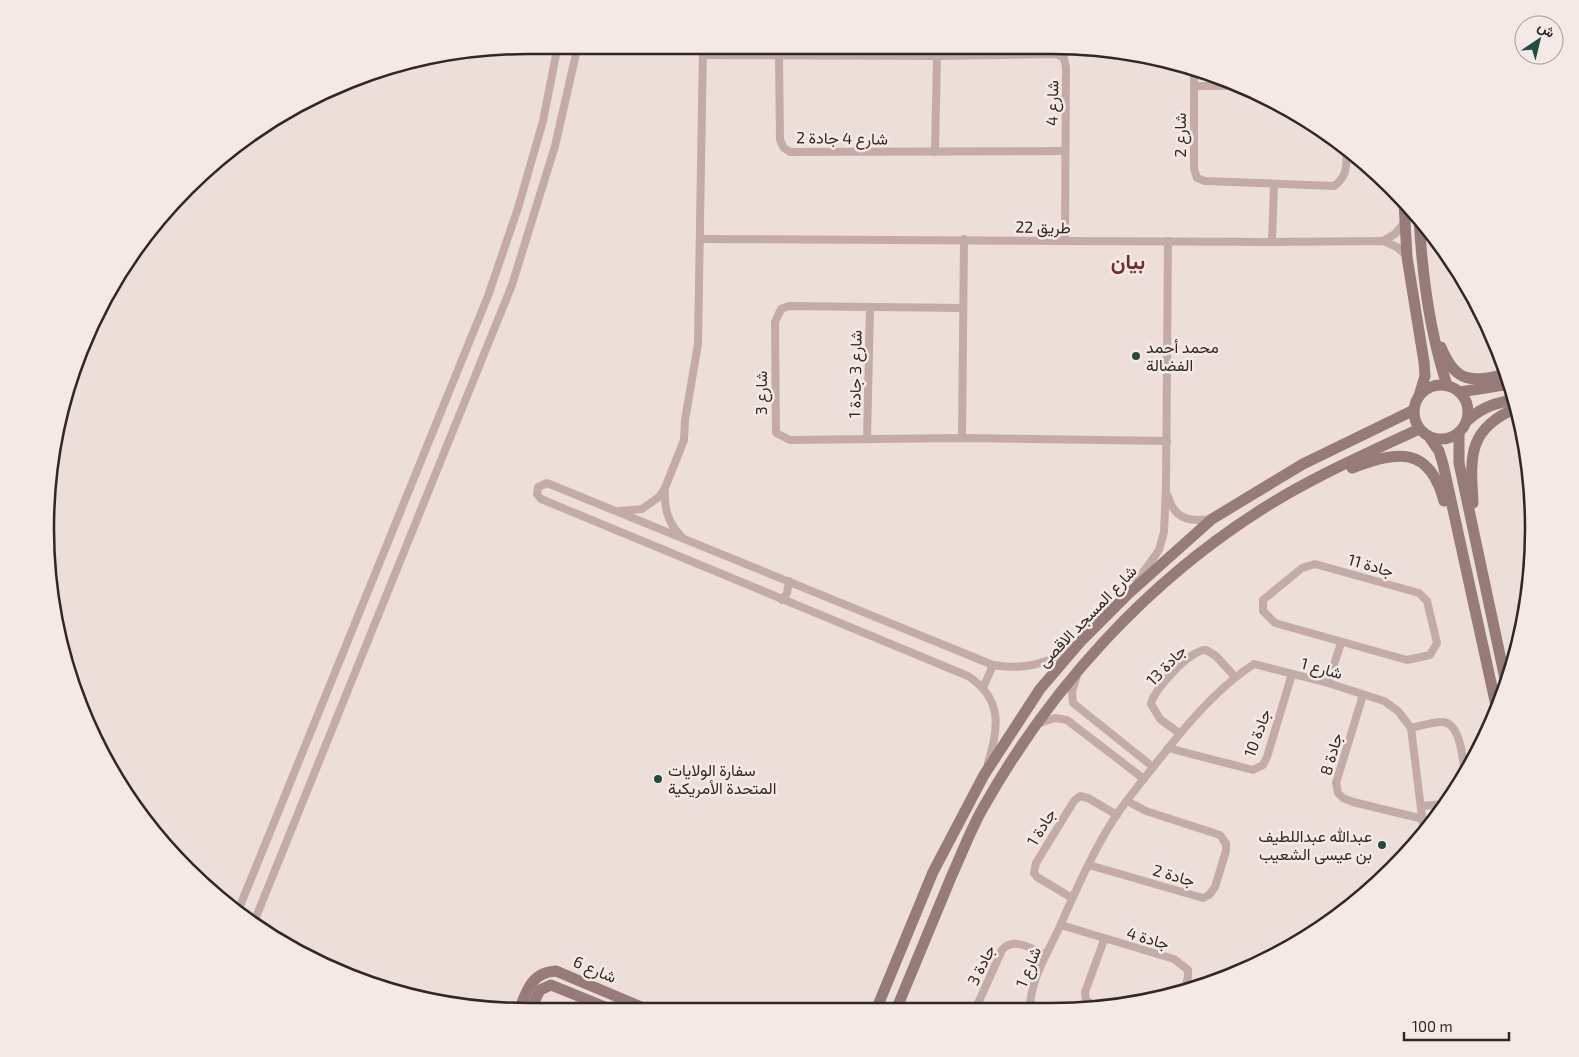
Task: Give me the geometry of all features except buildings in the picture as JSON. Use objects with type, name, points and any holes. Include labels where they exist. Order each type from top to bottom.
[{"type":"main road","points":[[1404,212],[1407,257],[1425,376],[1414,410],[1419,429],[1430,438],[1439,451],[1443,464],[1494,697]]},
{"type":"main road","points":[[1420,230],[1421,253],[1439,361],[1447,385]]},
{"type":"main road","points":[[1433,325],[1445,357],[1457,373],[1466,379],[1481,380],[1500,375]]},
{"type":"main road","points":[[1419,396],[1432,387],[1447,385],[1460,392],[1468,404],[1468,420]]},
{"type":"main road","points":[[1460,392],[1503,385]]},
{"type":"main road","points":[[1430,438],[1450,439],[1459,434],[1468,420],[1479,410],[1507,401]]},
{"type":"main road","name":"شارع المسجد الاقصى","points":[[879,1003],[942,854],[984,775],[1040,689],[1082,640],[1127,595],[1212,519],[1303,464],[1414,410]]},
{"type":"main road","points":[[1472,527],[1471,460],[1475,446],[1481,434],[1499,415],[1510,410]]},
{"type":"main road","name":"شارع المسجد الاقصى","points":[[899,1003],[940,902],[982,809],[1037,724],[1100,645],[1155,590],[1232,530],[1301,487],[1419,429]]},
{"type":"main road","points":[[1459,434],[1459,463],[1503,671]]},
{"type":"main road","points":[[1301,487],[1389,456],[1404,455],[1417,459],[1430,471],[1440,487],[1452,534],[1464,562]]},
{"type":"main road","points":[[1262,489],[1272,494],[1273,498],[1268,506]]},
{"type":"main road","points":[[1473,603],[1481,614],[1492,664],[1496,668],[1502,667]]},
{"type":"main road","points":[[1490,678],[1498,681],[1499,684]]},
{"type":"main road","points":[[940,902],[935,902],[931,894],[943,863],[942,854]]},
{"type":"main road","name":"شارع 6","points":[[522,1003],[533,980],[544,973],[556,971],[632,1003]]},
{"type":"main road","name":"شارع 6","points":[[534,1003],[540,990],[554,985],[598,1003]]},
{"type":"street","points":[[240,906],[488,296],[543,121],[556,54]]},
{"type":"street","points":[[256,917],[512,285],[555,146],[576,54]]},
{"type":"street","points":[[612,509],[632,511],[642,508],[655,500],[665,488],[684,440],[698,344],[702,239],[703,54]]},
{"type":"street","name":"شارع 4","points":[[754,54],[779,56],[1052,54]]},
{"type":"street","name":"شارع 4","points":[[1056,54],[1064,58],[1066,67],[1064,151],[1065,241]]},
{"type":"street","name":"شارع 4 جادة 2","points":[[779,56],[780,140],[784,148],[790,152],[1064,151]]},
{"type":"street","points":[[934,152],[937,56]]},
{"type":"street","name":"شارع 2","points":[[1194,76],[1194,169],[1197,178],[1205,181],[1334,186],[1344,179],[1347,158]]},
{"type":"street","points":[[1194,86],[1221,86]]},
{"type":"street","points":[[1272,242],[1274,184]]},
{"type":"street","points":[[1383,241],[1395,234],[1404,222]]},
{"type":"street","name":"طريق 22","points":[[702,239],[1383,241]]},
{"type":"street","points":[[962,438],[964,240]]},
{"type":"street","points":[[1127,595],[1162,545],[1166,488],[1168,241]]},
{"type":"street","points":[[1383,241],[1397,247],[1407,257]]},
{"type":"street","name":"شارع 3","points":[[963,308],[789,306],[781,309],[774,322],[776,432],[790,440],[962,438],[1166,441]]},
{"type":"street","name":"شارع 3 جادة 1","points":[[867,440],[870,308]]},
{"type":"street","points":[[984,775],[997,728],[995,711],[983,688],[968,676],[541,499],[537,490],[541,484],[548,483],[994,664],[1013,668],[1042,664],[1060,656],[1082,640]]},
{"type":"street","points":[[665,488],[665,503],[669,519],[676,530],[689,541]]},
{"type":"street","points":[[1166,488],[1170,503],[1178,516],[1190,521],[1212,519]]},
{"type":"street","name":"جادة 11","points":[[1314,564],[1322,565],[1419,593],[1427,600],[1437,643],[1430,655],[1408,660],[1341,642],[1276,623],[1263,611],[1263,600],[1302,568],[1314,564]]},
{"type":"street","points":[[782,600],[787,593],[789,582]]},
{"type":"street","points":[[1328,682],[1341,642]]},
{"type":"street","name":"جادة 13","points":[[1179,733],[1160,719],[1151,704],[1154,696],[1177,668],[1194,652],[1206,650],[1216,656],[1235,676]]},
{"type":"street","points":[[983,688],[994,664]]},
{"type":"street","name":"شارع 1","points":[[1030,1003],[1034,984],[1072,898],[1116,815],[1179,733],[1235,676],[1254,664],[1328,682],[1384,701],[1398,710],[1411,728]]},
{"type":"street","points":[[1079,669],[1072,692],[1073,703],[1153,767]]},
{"type":"street","name":"جادة 10","points":[[1168,748],[1254,770],[1258,769],[1266,757],[1292,674]]},
{"type":"street","name":"جادة 8","points":[[1363,695],[1336,783],[1338,793],[1343,798],[1353,802],[1423,819]]},
{"type":"street","points":[[1037,724],[1055,718],[1067,720],[1144,779]]},
{"type":"street","points":[[1423,823],[1411,728],[1443,722],[1453,726],[1457,733],[1463,764]]},
{"type":"street","name":"جادة 1","points":[[1072,898],[1037,877],[1034,873],[1036,863],[1074,801],[1080,796],[1088,798],[1116,815]]},
{"type":"street","name":"جادة 2","points":[[1089,865],[1203,898],[1212,891],[1226,851],[1226,844],[1220,835],[1146,811],[1127,801]]},
{"type":"street","points":[[1421,806],[1436,805]]},
{"type":"street","name":"جادة 4","points":[[1061,925],[1104,940],[1174,959],[1188,970],[1186,983]]},
{"type":"street","name":"جادة 4","points":[[1088,1001],[1086,1000],[1085,992],[1104,940]]},
{"type":"street","name":"جادة 3","points":[[978,1003],[1002,950],[1007,944],[1013,942],[1046,955]]},
{"type":"place","name":"محمد أحمد الفضالة","points":[[1136,356]]},
{"type":"place","name":"سفارة الولايات المتحدة الأمريكية","points":[[658,779]]},
{"type":"place","name":"عبدالله عبداللطيف بن عيسى الشعيب","points":[[1382,845]]},
{"type":"district","name":"بيان","points":[[1128,262]]}]
